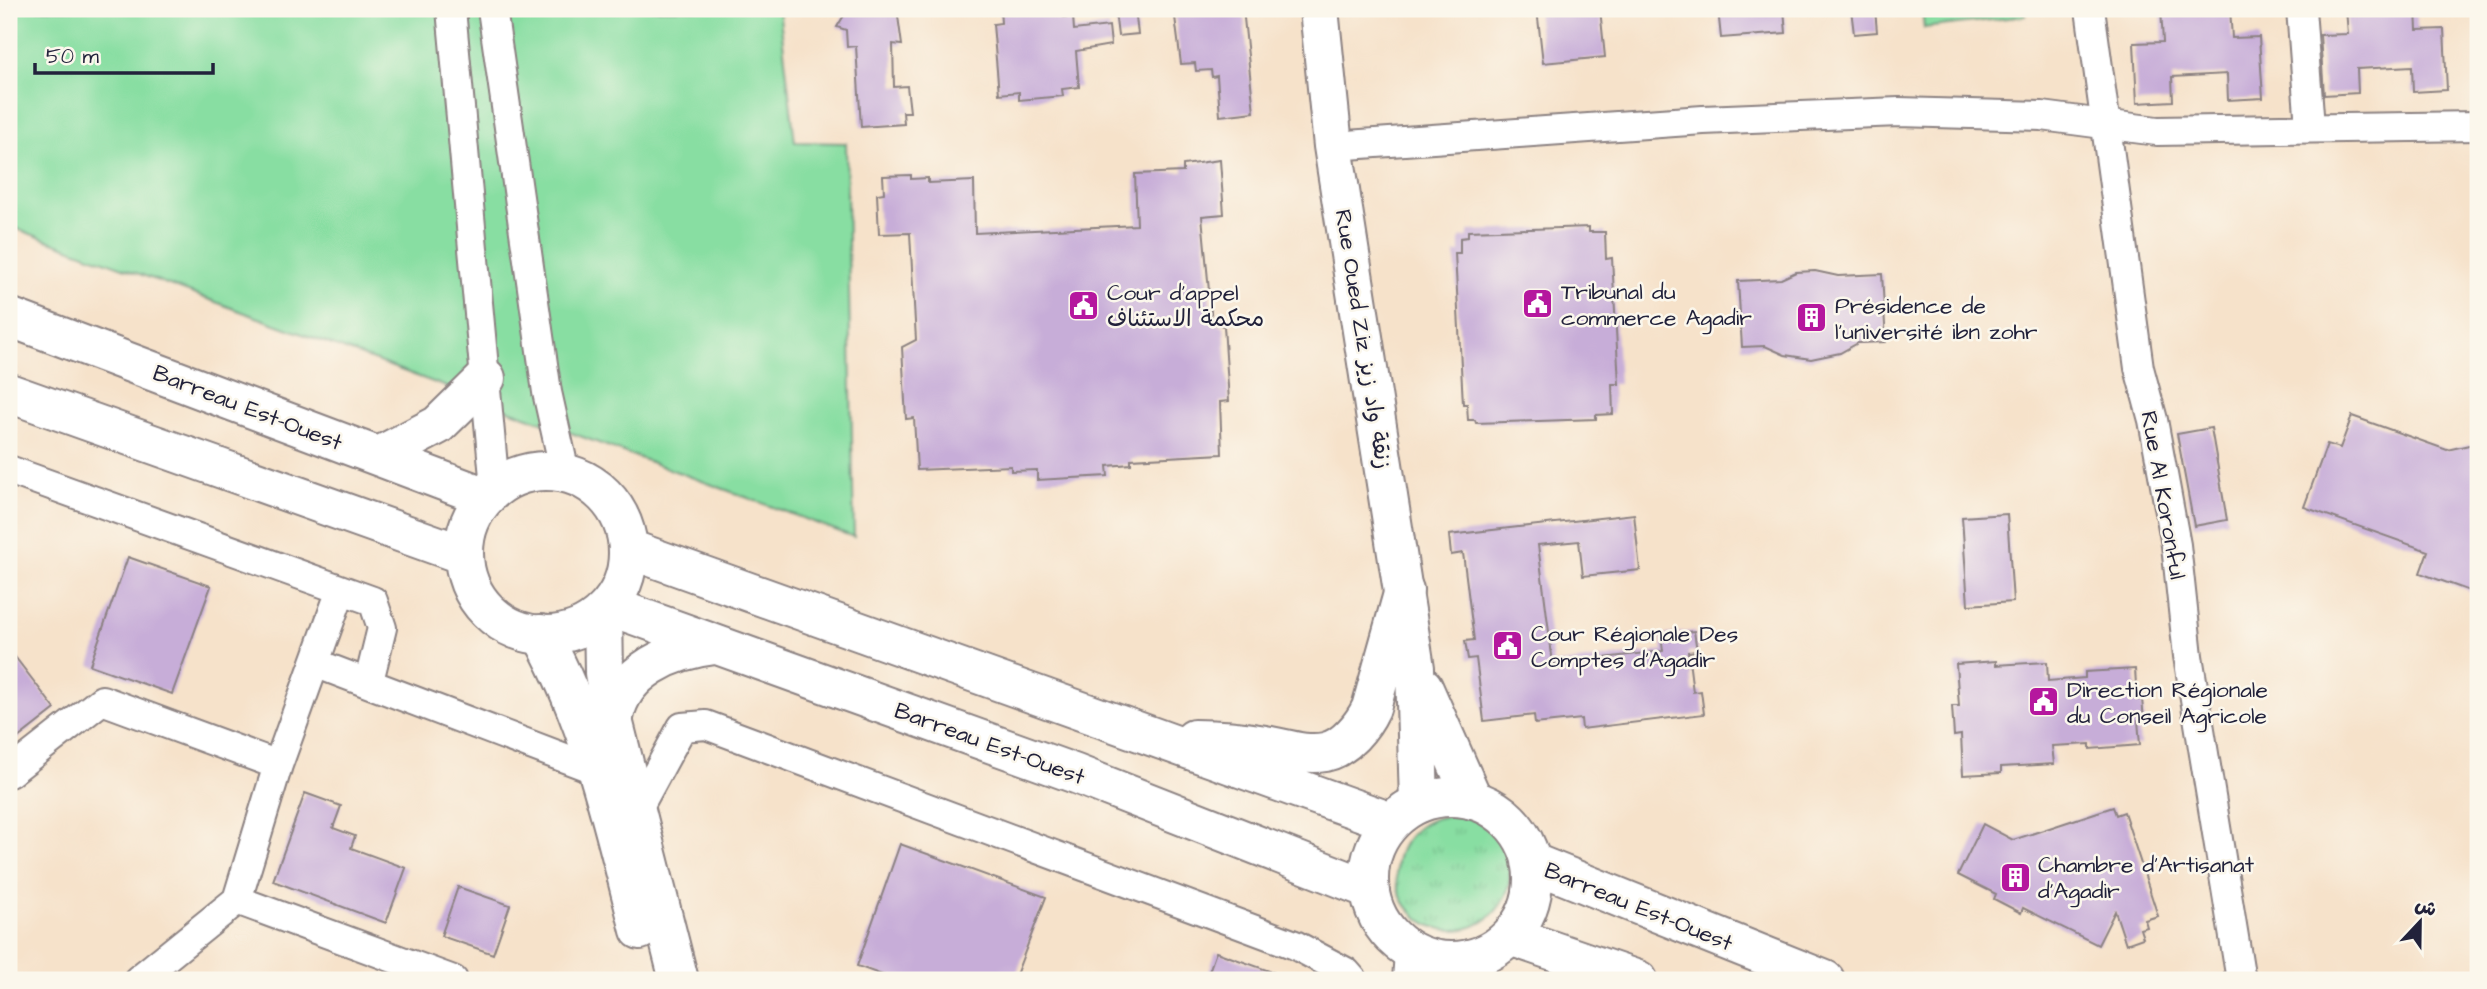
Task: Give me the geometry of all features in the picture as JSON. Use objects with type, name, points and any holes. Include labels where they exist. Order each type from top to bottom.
[{"type":"main road","name":"Rue Oued Ziz زنقة واد زيز","points":[[1319,9],[1333,146],[1415,668],[1405,813]]},
{"type":"main road","name":"Barreau Est-Ouest","points":[[9,317],[379,456],[491,493]]},
{"type":"main road","points":[[379,456],[438,425],[486,378]]},
{"type":"main road","points":[[9,393],[464,555]]},
{"type":"main road","points":[[540,471],[565,473],[585,480],[602,492],[616,509],[625,528],[629,548],[627,569],[620,589],[606,609],[585,625],[564,633],[541,634],[517,629],[496,617],[480,600],[468,578],[464,555],[470,523],[491,493],[516,476],[540,471]]},
{"type":"main road","points":[[629,548],[1156,739],[1405,813]]},
{"type":"main road","points":[[1156,739],[1236,741],[1295,751],[1327,752],[1350,737],[1365,721],[1404,590]]},
{"type":"main road","points":[[606,609],[604,673],[679,980]]},
{"type":"main road","name":"Barreau Est-Ouest","points":[[606,609],[1049,764],[1369,889]]},
{"type":"main road","points":[[541,634],[567,680],[599,771],[652,980]]},
{"type":"main road","points":[[614,716],[617,702],[648,667],[669,655],[715,645]]},
{"type":"main road","name":"Rue Oued Ziz زنقة واد زيز","points":[[1415,668],[1473,800]]},
{"type":"main road","points":[[1446,797],[1473,800],[1498,812],[1513,826],[1524,843],[1531,862],[1532,888],[1525,914],[1510,936],[1464,970],[1441,961],[1413,966],[1376,915],[1369,889],[1372,853],[1405,813],[1446,797]]},
{"type":"main road","name":"Barreau Est-Ouest","points":[[1531,862],[1825,980]]},
{"type":"main road","points":[[1510,936],[1638,980]]},
{"type":"street","points":[[451,9],[486,378],[491,493]]},
{"type":"street","points":[[492,9],[547,392],[565,473]]},
{"type":"street","name":"Rue Al Koronful","points":[[2090,9],[2103,125],[2139,368],[2153,420],[2176,545],[2188,656],[2241,980]]},
{"type":"street","points":[[2301,9],[2310,127]]},
{"type":"street","points":[[1333,146],[1703,120],[1899,112],[2042,116],[2157,131],[2478,126]]},
{"type":"street","points":[[9,470],[373,601],[382,622],[369,681]]},
{"type":"street","points":[[138,980],[237,900],[278,765],[341,590]]},
{"type":"street","points":[[315,663],[369,681],[599,771]]},
{"type":"street","points":[[9,773],[102,700],[278,765]]},
{"type":"street","points":[[638,808],[682,727],[706,725],[1295,945],[1346,972],[1353,980]]},
{"type":"street","points":[[237,900],[442,979]]},
{"type":"green space","points":[[9,9],[779,9],[795,142],[846,143],[854,537],[9,226]]},
{"type":"green space","points":[[1922,9],[2024,9],[2025,16],[1924,28]]},
{"type":"green space","points":[[1453,816],[1475,821],[1493,833],[1505,851],[1510,873],[1505,895],[1493,913],[1475,925],[1453,930],[1431,925],[1413,913],[1401,895],[1396,873],[1401,851],[1413,833],[1431,821]]},
{"type":"building","points":[[848,9],[897,9],[902,45],[893,44],[894,87],[907,86],[910,112],[903,112],[904,124],[861,127],[856,46],[847,47],[846,30],[837,27]]},
{"type":"building","points":[[1000,9],[1064,9],[1064,17],[1073,16],[1074,30],[1109,26],[1111,45],[1076,51],[1079,87],[1062,89],[1063,96],[1019,100],[1019,92],[999,94],[993,24],[1001,23]]},
{"type":"building","points":[[1135,9],[1138,34],[1118,36],[1115,11]]},
{"type":"building","points":[[1174,9],[1243,9],[1254,112],[1220,116],[1217,76],[1212,77],[1211,70],[1196,71],[1195,63],[1181,64]]},
{"type":"building","points":[[1537,9],[1600,9],[1605,57],[1543,63]]},
{"type":"building","points":[[1718,9],[1784,9],[1786,33],[1721,38]]},
{"type":"building","points":[[1851,9],[1875,9],[1877,32],[1854,34]]},
{"type":"building","points":[[2161,9],[2230,9],[2232,38],[2259,37],[2263,98],[2228,100],[2227,74],[2172,77],[2173,101],[2137,103],[2134,43],[2163,42]]},
{"type":"building","points":[[2346,9],[2416,9],[2417,30],[2444,29],[2447,90],[2413,92],[2412,66],[2357,69],[2358,93],[2324,95],[2320,35],[2348,34]]},
{"type":"building","points":[[1220,160],[1224,214],[1202,216],[1212,323],[1224,326],[1229,401],[1220,402],[1222,454],[1131,459],[1131,464],[1107,466],[1108,476],[1037,480],[1037,470],[1011,471],[1011,466],[917,470],[914,418],[906,419],[902,347],[916,340],[910,233],[879,234],[877,194],[884,193],[883,176],[911,175],[911,179],[928,178],[928,183],[974,181],[975,233],[1137,225],[1135,174],[1183,172],[1183,165]]},
{"type":"building","points":[[1589,227],[1589,232],[1605,232],[1606,259],[1612,258],[1619,384],[1612,384],[1613,414],[1596,415],[1596,419],[1476,423],[1475,420],[1468,420],[1467,404],[1463,404],[1455,253],[1460,253],[1460,238],[1468,237],[1468,231]]},
{"type":"building","name":"Présidence de l'université ibn zohr","points":[[1815,271],[1838,276],[1882,274],[1886,342],[1858,343],[1840,353],[1811,359],[1785,355],[1765,346],[1742,347],[1738,281],[1781,279],[1796,272]]},
{"type":"building","points":[[2352,416],[2447,450],[2478,443],[2478,594],[2420,573],[2428,551],[2304,507],[2327,444],[2340,448]]},
{"type":"building","points":[[2211,428],[2227,520],[2194,526],[2177,434]]},
{"type":"building","name":"Cour Régionale Des Comptes d'Agadir","points":[[1634,514],[1640,570],[1583,576],[1579,541],[1538,545],[1553,664],[1663,651],[1661,635],[1694,631],[1697,651],[1688,652],[1693,692],[1701,691],[1704,714],[1582,729],[1581,719],[1535,724],[1534,715],[1484,721],[1476,658],[1468,659],[1465,641],[1474,640],[1463,553],[1451,555],[1449,535]]},
{"type":"building","points":[[2007,514],[2013,602],[1968,605],[1962,517]]},
{"type":"building","points":[[128,557],[211,586],[172,694],[90,665]]},
{"type":"building","points":[[9,649],[55,709],[9,745]]},
{"type":"building","points":[[1996,661],[1996,665],[2047,662],[2048,681],[2085,678],[2085,672],[2135,669],[2137,700],[2142,699],[2144,720],[2138,720],[2140,745],[2090,749],[2090,744],[2052,746],[2054,764],[2001,767],[2001,773],[1963,775],[1961,735],[1954,736],[1952,706],[1959,706],[1956,664]]},
{"type":"building","points":[[305,793],[341,806],[333,828],[355,836],[351,848],[406,868],[386,923],[273,881]]},
{"type":"building","name":"Chambre d'Artisanat d'Agadir","points":[[2113,807],[2116,815],[2124,812],[2158,916],[2145,920],[2147,927],[2140,929],[2143,938],[2126,944],[2115,911],[2098,945],[2023,908],[2021,913],[1994,899],[1996,894],[1958,875],[1983,824],[2013,840]]},
{"type":"building","points":[[900,844],[1046,897],[1014,980],[896,980],[857,966]]},
{"type":"building","points":[[458,887],[510,905],[493,954],[441,936]]},
{"type":"building","points":[[1216,952],[1289,978],[1206,980]]},
{"type":"place","name":"Tribunal du commerce Agadir","points":[[1538,304]]},
{"type":"place","name":"Cour d'appel محكمة الاستئناف","points":[[1084,305]]},
{"type":"place","name":"Présidence de l'université ibn zohr","points":[[1812,318]]},
{"type":"place","name":"Cour Régionale Des Comptes d'Agadir","points":[[1508,646]]},
{"type":"place","name":"Direction Régionale du Conseil Agricole","points":[[2044,702]]},
{"type":"place","name":"Chambre d'Artisanat d'Agadir","points":[[2015,877]]}]
